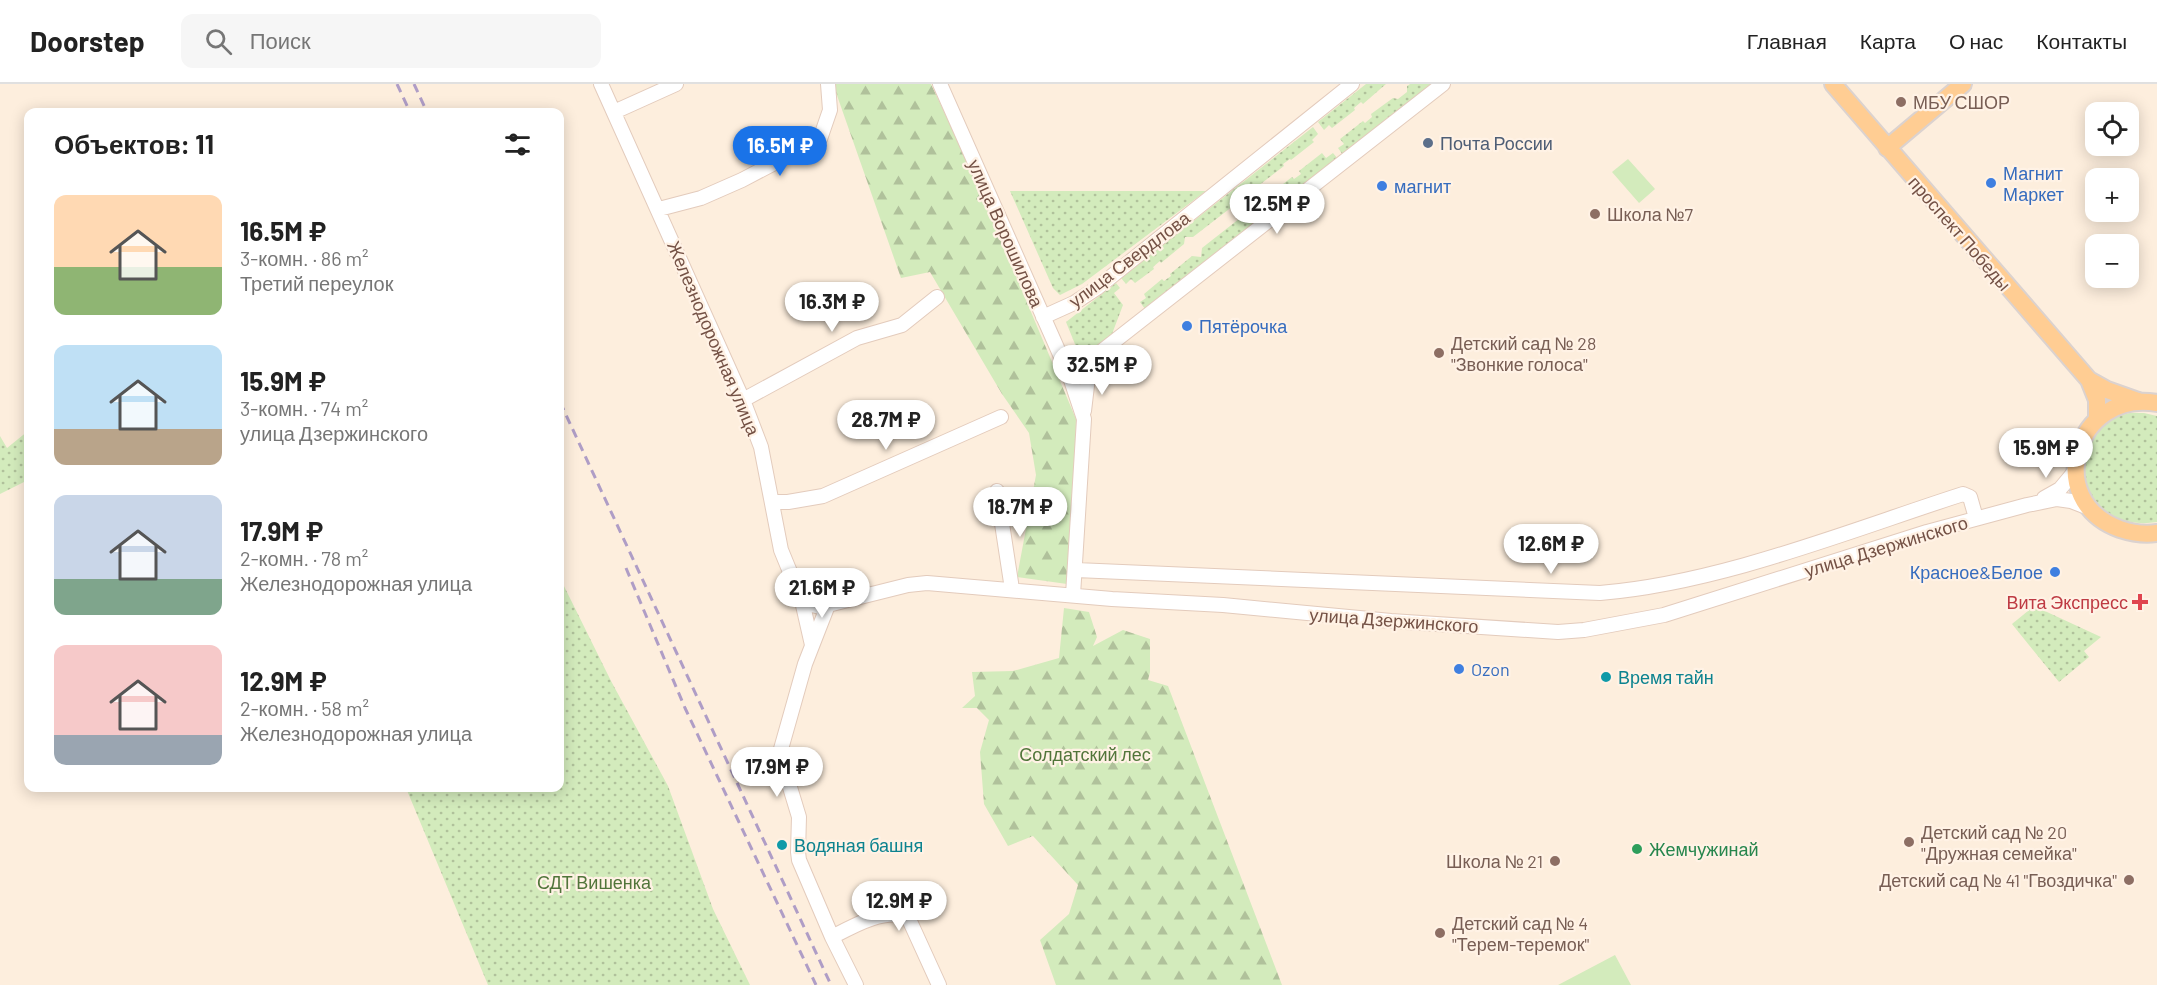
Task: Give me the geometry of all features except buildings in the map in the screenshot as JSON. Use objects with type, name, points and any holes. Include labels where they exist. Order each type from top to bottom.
[{"type":"main road","name":"проспект Победы","points":[[1833,84],[2089,380],[2097,400],[2097,418]]},
{"type":"main road","points":[[1887,148],[1963,84]]},
{"type":"main road","name":"проспект Победы","points":[[2089,380],[2107,390],[2139,401]]},
{"type":"main road","points":[[2155,533],[2137,533],[2111,526],[2089,508],[2079,490],[2075,471],[2079,445],[2085,432],[2097,418],[2119,406],[2139,401],[2157,403]]},
{"type":"street","name":"Железнодорожная улица","points":[[601,84],[659,209],[743,400],[761,447],[780,550],[802,601],[812,645]]},
{"type":"street","points":[[614,112],[676,84]]},
{"type":"street","points":[[659,209],[701,198],[742,180],[820,138],[830,110],[828,84]]},
{"type":"street","name":"улица Ворошилова","points":[[940,84],[1070,377],[1084,419],[1074,595]]},
{"type":"street","name":"улица Свердлова","points":[[1043,316],[1058,312],[1097,288],[1352,84]]},
{"type":"street","points":[[1084,419],[1089,369],[1093,358],[1443,84]]},
{"type":"street","points":[[743,400],[857,338],[902,325],[937,297]]},
{"type":"street","points":[[772,501],[788,502],[823,496],[1001,417]]},
{"type":"street","name":"улица Дзержинского","points":[[2032,504],[2060,489],[2075,471]]},
{"type":"street","points":[[997,491],[1012,589]]},
{"type":"street","name":"улица Дзержинского","points":[[1076,570],[1600,593],[1640,589],[1717,572],[1963,494],[1970,497],[1976,518]]},
{"type":"street","name":"улица Дзержинского","points":[[802,601],[813,606],[828,605],[908,585],[927,583],[1223,605],[1391,621],[1558,632],[1584,630],[1664,615],[1976,518],[2032,504],[2057,499],[2089,508]]},
{"type":"street","points":[[828,605],[812,645],[783,736],[782,761],[799,817],[798,852],[800,860],[832,937],[856,985]]},
{"type":"street","points":[[832,937],[860,923],[892,914],[908,917],[939,985]]},
{"type":"green space","points":[[833,84],[931,84],[970,167],[1076,419],[1074,519],[1067,584],[1017,577],[1036,475],[1029,433],[1002,394],[930,272],[901,278]]},
{"type":"green space","points":[[1366,84],[1386,84],[1363,104],[1361,102],[1354,108],[1355,110],[1332,128],[1329,125],[1324,130],[1318,122]]},
{"type":"green space","points":[[1433,84],[1343,155],[1338,148],[1344,144],[1340,139],[1363,121],[1365,123],[1372,117],[1371,114],[1393,98],[1398,99],[1407,92],[1407,86]]},
{"type":"green space","points":[[1313,127],[1318,134],[1312,140],[1314,142],[1245,196],[1238,196],[1237,203],[1193,237],[1185,237],[1184,244],[1161,263],[1160,261],[1153,267],[1154,269],[1135,283],[1131,279],[1126,284],[1121,278]]},
{"type":"green space","points":[[1322,153],[1326,158],[1333,153],[1338,159],[1145,309],[1140,302],[1146,298],[1144,294],[1162,279],[1164,281],[1171,276],[1170,274],[1192,256],[1201,257],[1202,248],[1244,215],[1253,216],[1254,207],[1292,177],[1294,179],[1301,174],[1299,171]]},
{"type":"green space","points":[[1628,159],[1655,189],[1639,203],[1612,172]]},
{"type":"green space","points":[[1010,191],[1206,191],[1082,284],[1060,295],[1053,288]]},
{"type":"green space","points":[[1116,283],[1120,288],[1114,293],[1123,305],[1112,334],[1081,359],[1066,322]]},
{"type":"green space","points":[[2128,413],[2157,416],[2157,522],[2130,522],[2109,513],[2094,498],[2085,480],[2084,460],[2090,440],[2104,424]]},
{"type":"green space","points":[[24,434],[24,482],[0,494],[0,436],[7,448]]},
{"type":"green space","name":"СДТ Вишенка","points":[[564,586],[611,681],[668,786],[713,909],[750,985],[488,985],[408,792],[564,792]]},
{"type":"green space","points":[[2034,606],[2101,637],[2084,651],[2089,657],[2059,682],[2012,624]]},
{"type":"green space","name":"Солдатский лес","points":[[1064,608],[1089,612],[1097,637],[1093,646],[1123,630],[1150,639],[1148,680],[1168,686],[1282,985],[1056,985],[1040,940],[1069,914],[1078,885],[1033,836],[1008,846],[984,804],[980,752],[989,720],[977,708],[962,708],[975,696],[972,672],[1013,671],[1059,658]]},
{"type":"green space","points":[[1615,955],[1631,985],[1558,985]]},
{"type":"railway","points":[[397,84],[408,108]]},
{"type":"railway","points":[[414,84],[425,108]]},
{"type":"railway","points":[[564,411],[831,985]]},
{"type":"railway","points":[[626,568],[685,708],[816,985]]},
{"type":"place","name":"МБУ СШОР","points":[[1901,102]]},
{"type":"place","name":"Почта России","points":[[1428,143]]},
{"type":"place","name":"Магнит Маркет","points":[[1991,183]]},
{"type":"place","name":"магнит","points":[[1382,186]]},
{"type":"place","name":"Школа №7","points":[[1595,214]]},
{"type":"place","name":"Пятёрочка","points":[[1187,326]]},
{"type":"place","name":"Детский сад № 28 \"Звонкие голоса\"","points":[[1439,353]]},
{"type":"place","name":"Красное&Белое","points":[[2055,572]]},
{"type":"place","name":"Вита Экспресс","points":[[2140,602]]},
{"type":"place","name":"Ozon","points":[[1459,669]]},
{"type":"place","name":"Время тайн","points":[[1606,677]]},
{"type":"place","name":"Детский сад № 20 \"Дружная семейка\"","points":[[1909,842]]},
{"type":"place","name":"Водяная башня","points":[[782,845]]},
{"type":"place","name":"Жемчужинай","points":[[1637,849]]},
{"type":"place","name":"Школа № 21","points":[[1555,861]]},
{"type":"place","name":"Детский сад № 41 \"Гвоздичка\"","points":[[2129,880]]},
{"type":"place","name":"Детский сад № 4 \"Терем-теремок\"","points":[[1440,933]]}]
